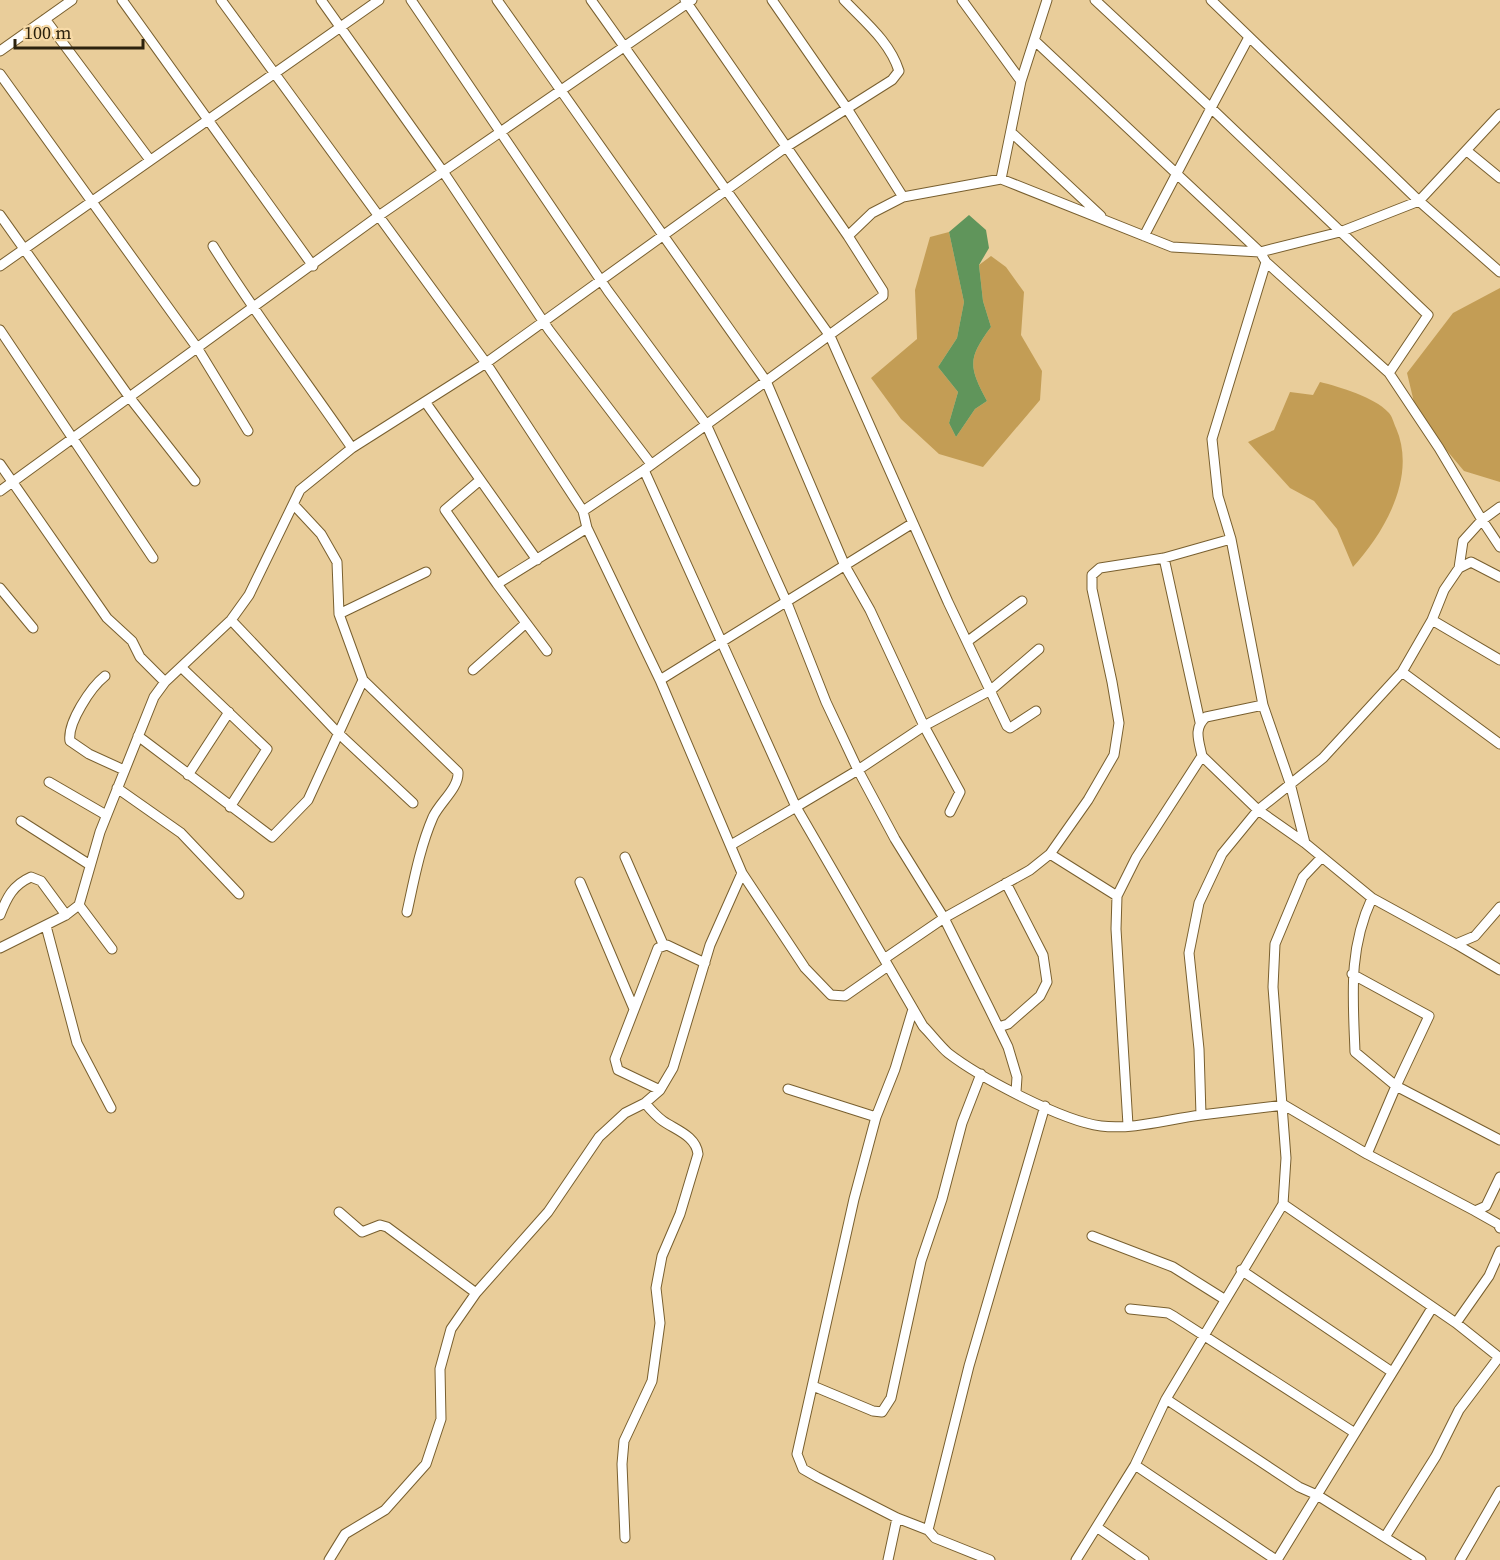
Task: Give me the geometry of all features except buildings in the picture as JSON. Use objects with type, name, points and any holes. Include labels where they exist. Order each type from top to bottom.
[{"type":"street","points":[[0,51],[72,0]]},
{"type":"street","points":[[122,0],[209,119],[265,203],[313,266]]},
{"type":"street","points":[[221,0],[486,363],[583,511],[587,528],[660,680],[742,873],[805,968],[831,995],[845,996],[944,918],[1006,883],[1050,854],[1088,800],[1114,755],[1119,723],[1113,682],[1092,589],[1092,575],[1100,568],[1164,558],[1231,539]]},
{"type":"street","points":[[321,0],[648,467],[721,644],[796,807],[923,1026],[947,1052],[981,1074],[1044,1106],[1099,1126],[1128,1125],[1284,1105],[1367,1154],[1475,1210],[1498,1224],[1500,1228]]},
{"type":"street","points":[[0,266],[378,0]]},
{"type":"street","points":[[411,0],[602,281],[706,424],[787,603],[826,702],[858,770],[895,839],[944,918],[999,1027],[1017,1077],[1016,1092]]},
{"type":"street","points":[[497,0],[766,381],[845,566],[870,610],[924,726],[960,792],[950,812]]},
{"type":"street","points":[[591,0],[830,336],[948,602],[1010,728],[1036,711]]},
{"type":"street","points":[[772,0],[846,107],[903,197]]},
{"type":"street","points":[[0,948],[46,926],[80,905],[106,815],[154,697],[165,682],[231,620],[249,595],[300,490],[352,448],[486,363],[786,147],[846,107],[882,88],[900,71],[883,41],[844,0]]},
{"type":"street","points":[[962,0],[1021,81]]},
{"type":"street","points":[[1001,179],[1021,81],[1047,0]]},
{"type":"street","points":[[1095,0],[1428,315],[1389,373]]},
{"type":"street","points":[[1210,0],[1419,201],[1500,272]]},
{"type":"street","points":[[0,491],[313,266],[380,215],[444,173],[688,1],[848,236],[884,291],[883,296],[648,467],[583,511]]},
{"type":"street","points":[[45,19],[150,160]]},
{"type":"street","points":[[1144,236],[1249,37]]},
{"type":"street","points":[[1034,40],[1260,252],[1266,262],[1389,373],[1439,448],[1500,547]]},
{"type":"street","points":[[0,74],[198,349],[248,431]]},
{"type":"street","points":[[848,236],[872,213],[903,197],[1001,179],[1172,247],[1260,252],[1340,232],[1419,201],[1500,114]]},
{"type":"street","points":[[1011,132],[1107,221]]},
{"type":"street","points":[[1467,151],[1500,178]]},
{"type":"street","points":[[0,215],[130,398],[195,481]]},
{"type":"street","points":[[213,246],[253,308],[300,371],[352,448]]},
{"type":"street","points":[[1266,262],[1212,439],[1218,496],[1231,539],[1263,705],[1290,783],[1305,843]]},
{"type":"street","points":[[0,330],[153,558]]},
{"type":"street","points":[[426,403],[537,560]]},
{"type":"street","points":[[0,464],[107,618],[132,641],[140,657],[165,682]]},
{"type":"street","points":[[479,481],[445,510],[525,624],[547,651]]},
{"type":"street","points":[[294,505],[321,534],[337,562],[339,614],[363,680],[458,772],[456,783],[434,814],[424,841],[407,912]]},
{"type":"street","points":[[1201,1115],[1199,1049],[1189,953],[1198,903],[1222,854],[1258,810],[1323,758],[1402,672],[1432,620],[1444,590],[1459,568],[1463,541],[1482,520],[1500,507]]},
{"type":"street","points":[[660,680],[913,523]]},
{"type":"street","points":[[497,584],[587,528]]},
{"type":"street","points":[[1164,558],[1200,722]]},
{"type":"street","points":[[1459,568],[1470,562],[1500,577]]},
{"type":"street","points":[[339,614],[426,572]]},
{"type":"street","points":[[0,588],[33,628]]},
{"type":"street","points":[[968,641],[1022,600]]},
{"type":"street","points":[[231,620],[337,732],[413,802]]},
{"type":"street","points":[[1432,620],[1500,660]]},
{"type":"street","points":[[473,670],[525,624]]},
{"type":"street","points":[[731,845],[858,770],[924,726],[991,690],[1039,649]]},
{"type":"street","points":[[181,668],[267,749],[230,807]]},
{"type":"street","points":[[1402,672],[1500,744]]},
{"type":"street","points":[[105,676],[95,684],[86,697],[69,734],[70,741],[89,754],[124,770]]},
{"type":"street","points":[[138,736],[272,837],[308,800],[337,732],[363,680]]},
{"type":"street","points":[[1263,705],[1206,717],[1200,722],[1197,730],[1202,756],[1258,810],[1305,843],[1372,898],[1500,970]]},
{"type":"street","points":[[188,775],[229,712]]},
{"type":"street","points":[[1128,1125],[1116,929],[1117,896],[1136,858],[1202,756]]},
{"type":"street","points":[[49,782],[106,815]]},
{"type":"street","points":[[117,788],[181,833],[239,894]]},
{"type":"street","points":[[21,821],[90,865]]},
{"type":"street","points":[[1050,854],[1117,896]]},
{"type":"street","points":[[625,857],[663,944],[705,963]]},
{"type":"street","points":[[1076,1560],[1098,1528],[1135,1465],[1166,1399],[1224,1299],[1283,1204],[1286,1158],[1284,1105],[1273,987],[1275,944],[1303,877],[1322,857]]},
{"type":"street","points":[[329,1560],[345,1534],[385,1510],[426,1464],[441,1419],[440,1369],[451,1329],[476,1293],[548,1212],[599,1137],[626,1113],[645,1103],[660,1090],[673,1068],[705,963],[742,873]]},
{"type":"street","points":[[0,915],[7,897],[19,882],[31,877],[40,881],[66,915]]},
{"type":"street","points":[[580,882],[634,1009]]},
{"type":"street","points":[[999,1027],[1008,1024],[1040,996],[1047,982],[1043,955],[1006,883]]},
{"type":"street","points":[[1372,898],[1359,925],[1353,974],[1355,1052],[1396,1086],[1500,1140]]},
{"type":"street","points":[[80,905],[112,949]]},
{"type":"street","points":[[1456,944],[1475,936],[1500,907]]},
{"type":"street","points":[[46,926],[77,1043],[111,1108]]},
{"type":"street","points":[[660,1090],[618,1070],[615,1065],[658,948],[663,944]]},
{"type":"street","points":[[1353,974],[1429,1016],[1367,1154]]},
{"type":"street","points":[[913,1009],[895,1069],[876,1117],[854,1199],[797,1454],[803,1468],[897,1518],[928,1530],[935,1538],[990,1560]]},
{"type":"street","points":[[813,1386],[873,1411],[882,1412],[887,1407],[899,1372],[905,1330],[921,1261],[942,1199],[962,1123],[981,1074]]},
{"type":"street","points":[[788,1089],[876,1117]]},
{"type":"street","points":[[625,1538],[622,1464],[624,1440],[652,1381],[660,1323],[656,1288],[662,1256],[680,1214],[698,1154],[697,1145],[691,1138],[661,1120],[645,1103]]},
{"type":"street","points":[[928,1530],[969,1366],[1044,1106]]},
{"type":"street","points":[[1475,1210],[1486,1206],[1500,1177]]},
{"type":"street","points":[[1283,1204],[1456,1323],[1499,1357],[1459,1410],[1436,1456],[1385,1537]]},
{"type":"street","points":[[339,1212],[362,1232],[380,1225],[387,1227],[476,1293]]},
{"type":"street","points":[[1092,1236],[1173,1267],[1224,1299]]},
{"type":"street","points":[[1456,1323],[1489,1276],[1500,1251]]},
{"type":"street","points":[[1241,1270],[1392,1372]]},
{"type":"street","points":[[1135,1465],[1276,1560],[1432,1308]]},
{"type":"street","points":[[1130,1309],[1168,1313],[1355,1433]]},
{"type":"street","points":[[1166,1399],[1299,1487],[1317,1495],[1421,1560]]},
{"type":"street","points":[[1460,1560],[1500,1491]]},
{"type":"street","points":[[888,1560],[897,1518]]},
{"type":"street","points":[[1098,1528],[1144,1560]]},
{"type":"shaded area","points":[[969,215],[986,230],[989,248],[979,265],[983,301],[991,327],[978,347],[973,363],[977,380],[987,401],[975,409],[956,437],[949,423],[958,392],[938,367],[957,338],[964,302],[949,232]]},
{"type":"shaded area","points":[[949,232],[964,302],[957,338],[938,367],[958,392],[949,423],[956,437],[975,409],[987,401],[977,380],[973,363],[978,347],[991,327],[983,301],[979,265],[991,256],[1006,267],[1024,292],[1021,335],[1042,371],[1040,400],[983,467],[939,454],[901,419],[871,378],[917,339],[915,290],[930,237]]},
{"type":"shaded area","points":[[1500,288],[1500,482],[1464,471],[1417,415],[1407,373],[1453,313]]},
{"type":"shaded area","points":[[1320,382],[1356,393],[1382,407],[1392,417],[1401,446],[1403,465],[1394,502],[1376,537],[1353,567],[1337,529],[1314,501],[1290,488],[1248,442],[1274,430],[1290,392],[1313,395]]}]
